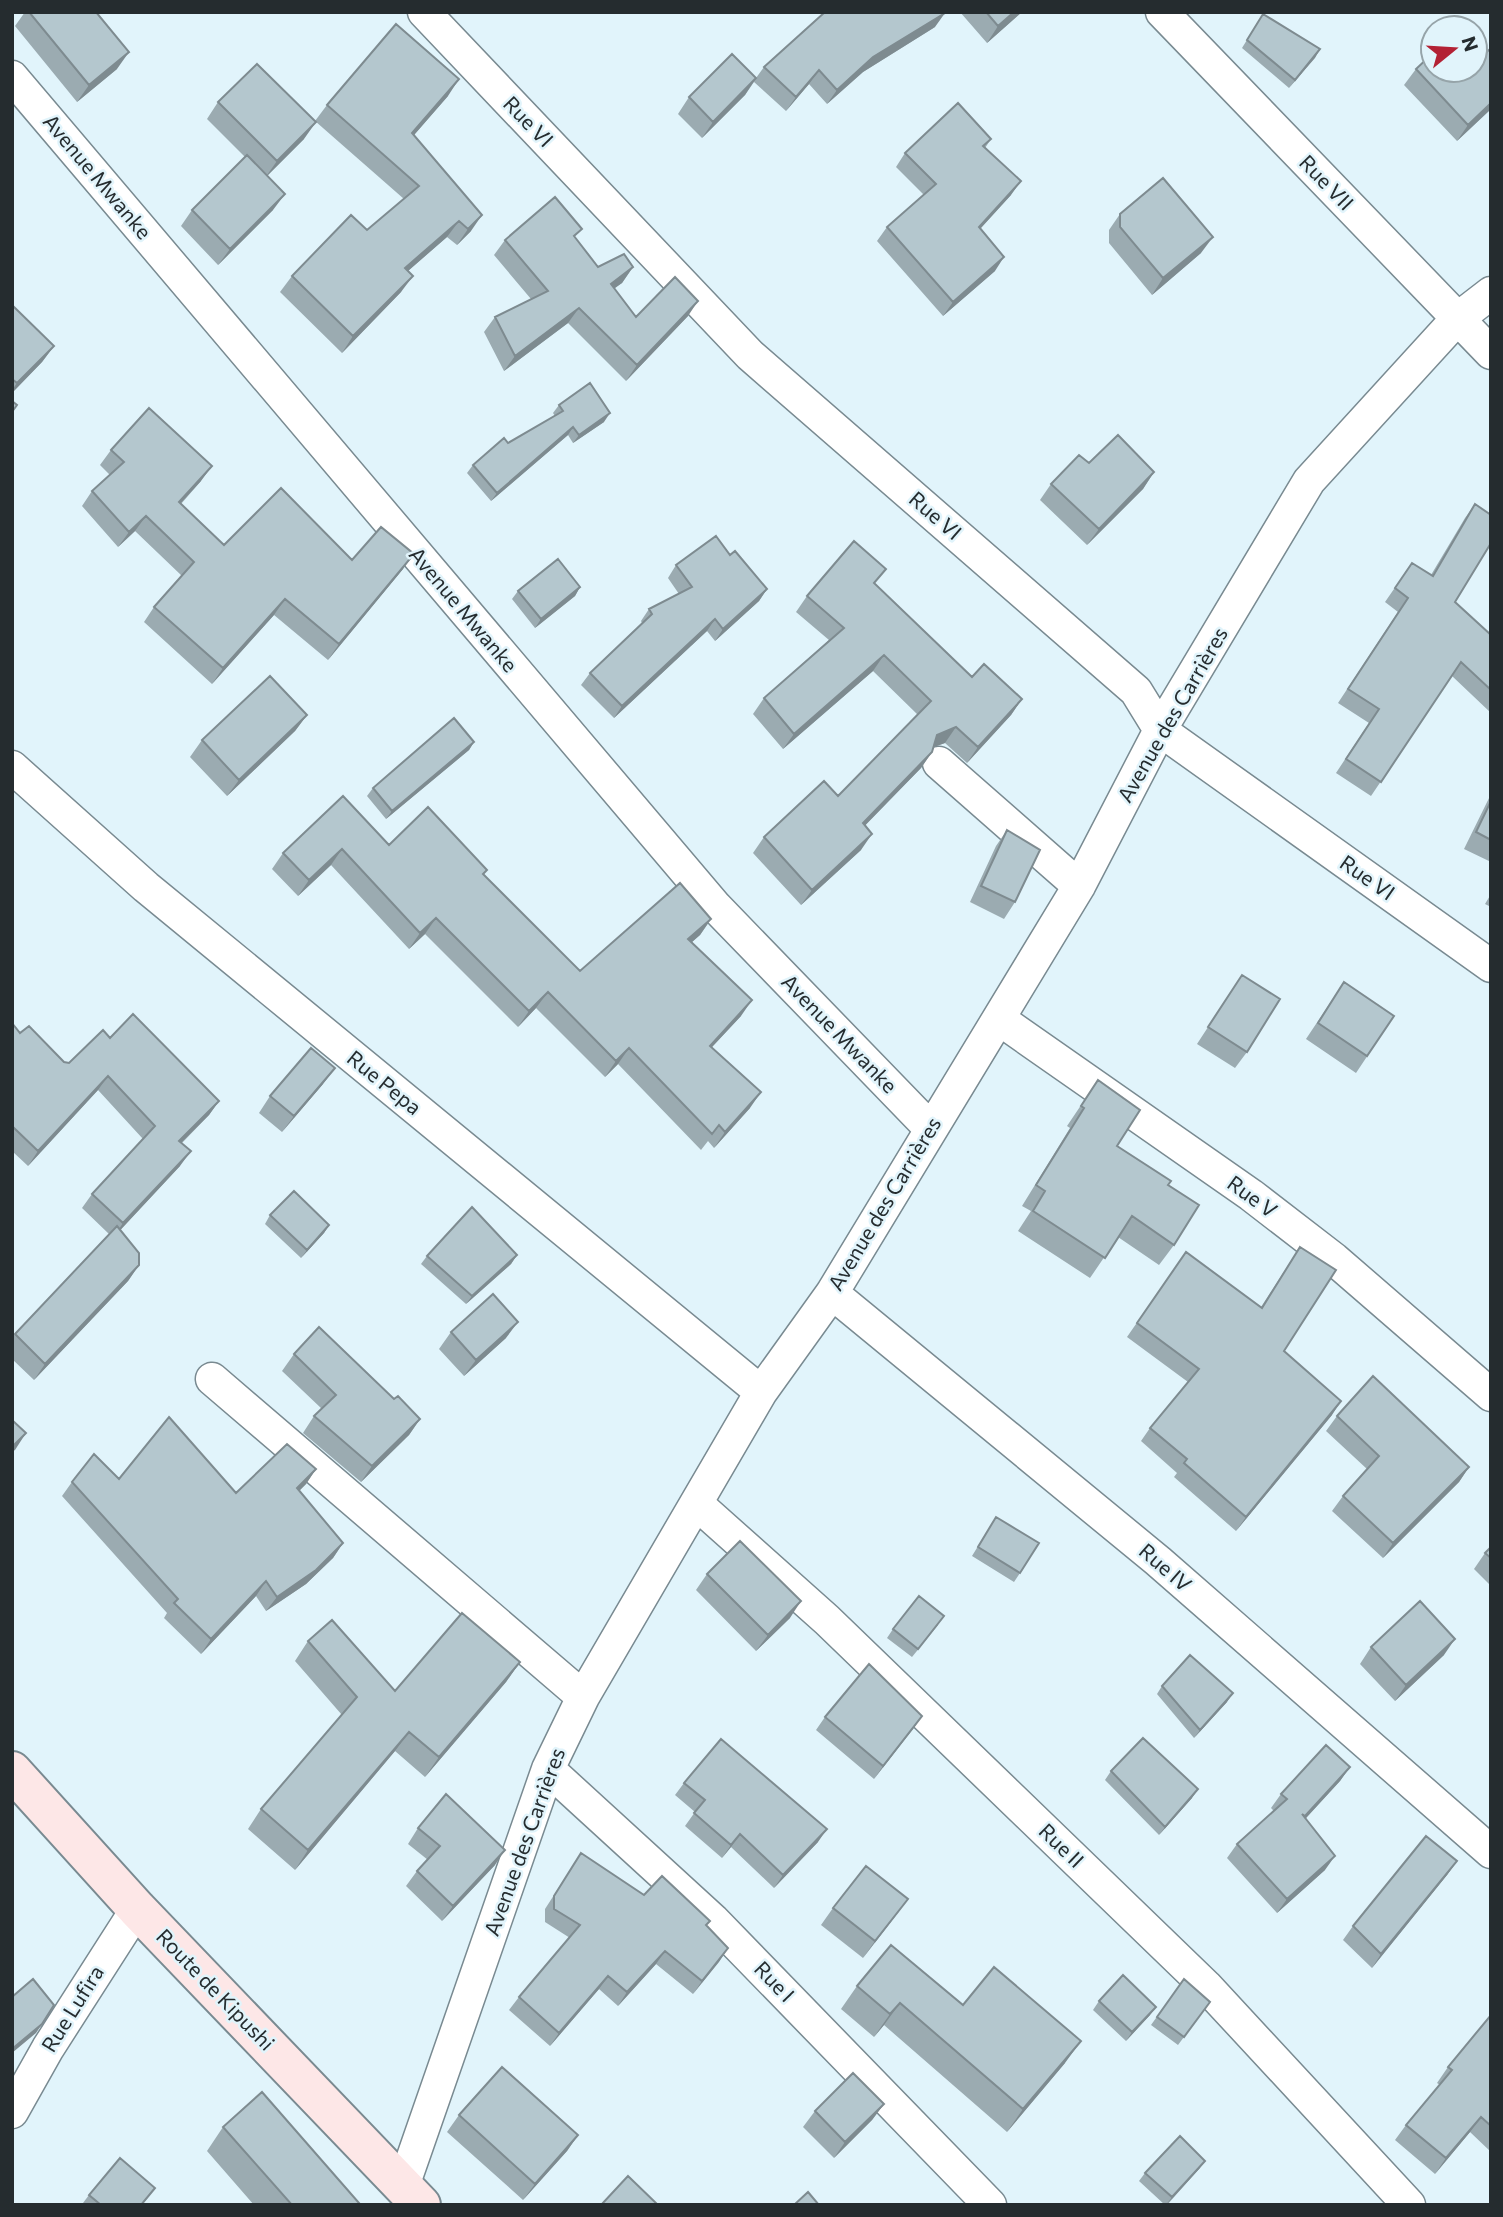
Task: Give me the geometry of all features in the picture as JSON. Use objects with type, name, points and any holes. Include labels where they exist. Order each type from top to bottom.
[{"type":"main road","name":"Route de Kipushi","points":[[12,1771],[137,1909],[412,2195]]},
{"type":"street","name":"Rue VI","points":[[424,12],[750,355],[1136,691],[1160,730],[1491,966]]},
{"type":"street","name":"Rue VII","points":[[1163,12],[1456,320],[1491,353]]},
{"type":"street","name":"Avenue Mwanke","points":[[12,77],[716,906],[930,1128]]},
{"type":"street","name":"Avenue des Carrières","points":[[412,2195],[548,1769],[583,1698],[761,1392],[832,1293],[1079,886],[1160,730],[1310,481],[1456,320],[1491,292]]},
{"type":"street","points":[[939,763],[1079,886]]},
{"type":"street","name":"Rue Pepa","points":[[12,768],[146,887],[761,1392]]},
{"type":"street","name":"Rue V","points":[[999,1019],[1251,1195],[1334,1259],[1491,1395]]},
{"type":"street","name":"Rue IV","points":[[832,1293],[1158,1561],[1491,1852]]},
{"type":"street","points":[[212,1379],[583,1698]]},
{"type":"street","name":"Rue II","points":[[697,1504],[827,1620],[1206,1986],[1409,2205]]},
{"type":"street","name":"Rue I","points":[[548,1769],[713,1920],[990,2205]]},
{"type":"street","name":"Rue Lufira","points":[[12,2112],[48,2048],[137,1909]]},
{"type":"building","points":[[29,12],[96,12],[129,52],[89,85]]},
{"type":"building","points":[[825,12],[945,13],[873,57],[837,90],[819,70],[796,97],[764,67]]},
{"type":"building","points":[[986,12],[1014,12],[998,26]]},
{"type":"building","points":[[1263,14],[1320,49],[1295,80],[1247,40]]},
{"type":"building","points":[[396,24],[459,79],[412,133],[482,215],[468,229],[459,221],[405,268],[413,276],[353,336],[292,276],[351,215],[367,230],[419,186],[327,105]]},
{"type":"building","points":[[1491,48],[1491,103],[1468,125],[1430,84],[1489,84]]},
{"type":"building","points":[[732,54],[756,78],[713,122],[689,97]]},
{"type":"building","points":[[257,64],[316,122],[277,161],[218,102]]},
{"type":"building","points":[[958,103],[991,139],[983,146],[1021,181],[979,227],[1004,257],[953,302],[887,227],[936,184],[905,153]]},
{"type":"building","points":[[247,155],[285,194],[230,249],[192,210]]},
{"type":"building","points":[[1163,178],[1213,237],[1163,278],[1120,227],[1120,214]]},
{"type":"building","points":[[555,197],[582,229],[574,236],[598,267],[624,254],[633,267],[611,284],[636,317],[675,277],[698,301],[637,365],[579,308],[515,356],[495,317],[548,291],[505,240]]},
{"type":"building","points":[[12,305],[54,346],[17,383],[12,379]]},
{"type":"building","points":[[590,383],[610,413],[579,435],[573,427],[497,493],[473,465],[504,438],[508,443],[563,411],[559,405]]},
{"type":"building","points":[[149,408],[212,466],[179,502],[224,545],[281,488],[352,560],[381,527],[414,554],[339,644],[285,599],[223,668],[154,607],[194,562],[146,516],[129,532],[92,491],[124,462],[111,450]]},
{"type":"building","points":[[1118,435],[1154,472],[1099,529],[1051,484],[1079,455],[1089,463]]},
{"type":"building","points":[[1475,504],[1491,515],[1491,543],[1455,602],[1491,635],[1491,690],[1461,662],[1381,782],[1346,759],[1379,709],[1348,689],[1408,598],[1395,588],[1412,563],[1433,576]]},
{"type":"building","points":[[716,536],[730,555],[735,551],[767,589],[723,629],[715,619],[622,706],[590,673],[652,614],[649,609],[692,587],[676,565]]},
{"type":"building","points":[[854,541],[886,569],[874,583],[972,677],[984,664],[1022,699],[978,747],[956,727],[937,735],[932,752],[863,823],[872,834],[812,890],[764,837],[824,781],[838,796],[931,701],[884,655],[794,734],[764,698],[844,628],[807,596]]},
{"type":"building","points":[[558,559],[580,587],[541,619],[518,591]]},
{"type":"building","points":[[270,676],[307,715],[239,780],[202,740]]},
{"type":"building","points":[[454,718],[474,742],[392,811],[373,788]]},
{"type":"building","points":[[343,796],[389,845],[428,807],[487,870],[483,874],[580,971],[680,883],[711,919],[688,939],[752,1000],[710,1046],[761,1092],[725,1132],[719,1125],[712,1134],[629,1048],[616,1061],[548,992],[529,1011],[436,918],[420,933],[342,849],[309,880],[283,853]]},
{"type":"building","points":[[1491,801],[1491,840],[1476,832]]},
{"type":"building","points":[[1007,830],[1040,850],[1015,902],[981,886]]},
{"type":"building","points":[[1242,975],[1280,999],[1247,1052],[1208,1027]]},
{"type":"building","points":[[1344,982],[1394,1016],[1367,1056],[1318,1023]]},
{"type":"building","points":[[133,1014],[219,1101],[179,1141],[191,1151],[123,1223],[92,1194],[155,1126],[108,1076],[38,1151],[12,1126],[12,1023],[20,1033],[29,1026],[64,1062],[69,1063],[103,1030],[110,1038]]},
{"type":"building","points":[[311,1048],[335,1068],[294,1116],[270,1096]]},
{"type":"building","points":[[1098,1080],[1140,1110],[1117,1146],[1171,1181],[1168,1185],[1199,1205],[1174,1245],[1132,1216],[1105,1258],[1033,1211],[1045,1191],[1036,1185],[1084,1108],[1081,1106]]},
{"type":"building","points":[[294,1191],[329,1225],[307,1250],[270,1215]]},
{"type":"building","points":[[472,1207],[517,1255],[472,1296],[427,1256]]},
{"type":"building","points":[[117,1226],[139,1253],[139,1265],[45,1364],[15,1334]]},
{"type":"building","points":[[1300,1247],[1336,1270],[1284,1351],[1341,1401],[1246,1517],[1184,1463],[1187,1459],[1150,1428],[1199,1369],[1137,1323],[1186,1252],[1262,1308]]},
{"type":"building","points":[[493,1294],[518,1322],[476,1360],[451,1332]]},
{"type":"building","points":[[319,1327],[394,1399],[398,1396],[420,1419],[372,1466],[314,1416],[336,1395],[294,1354]]},
{"type":"building","points":[[1373,1376],[1469,1467],[1393,1543],[1343,1496],[1379,1456],[1337,1416]]},
{"type":"building","points":[[169,1417],[236,1493],[287,1444],[316,1469],[297,1488],[343,1543],[316,1570],[277,1597],[266,1581],[211,1639],[174,1603],[178,1599],[72,1482],[94,1454],[119,1479]]},
{"type":"building","points":[[12,1420],[26,1433],[12,1447]]},
{"type":"building","points":[[996,1517],[1039,1543],[1020,1573],[978,1547]]},
{"type":"building","points":[[740,1541],[801,1601],[768,1635],[707,1574]]},
{"type":"building","points":[[1491,1547],[1491,1558],[1485,1553]]},
{"type":"building","points":[[919,1596],[944,1616],[918,1649],[893,1629]]},
{"type":"building","points":[[1420,1601],[1455,1639],[1406,1685],[1371,1647]]},
{"type":"building","points":[[462,1613],[520,1662],[439,1757],[409,1732],[308,1850],[261,1809],[357,1697],[308,1641],[332,1620],[395,1691]]},
{"type":"building","points":[[1190,1655],[1233,1693],[1200,1730],[1162,1686]]},
{"type":"building","points":[[869,1664],[922,1716],[883,1766],[825,1717]]},
{"type":"building","points":[[1143,1738],[1198,1789],[1165,1827],[1111,1771]]},
{"type":"building","points":[[721,1739],[827,1829],[783,1875],[740,1834],[731,1845],[694,1813],[705,1800],[684,1783]]},
{"type":"building","points":[[1326,1745],[1350,1767],[1305,1816],[1302,1814],[1335,1856],[1287,1899],[1237,1844],[1287,1799],[1281,1794]]},
{"type":"building","points":[[446,1794],[505,1850],[453,1906],[417,1871],[440,1846],[418,1828]]},
{"type":"building","points":[[1426,1836],[1457,1861],[1381,1954],[1353,1926]]},
{"type":"building","points":[[581,1853],[644,1895],[662,1876],[710,1921],[706,1925],[728,1948],[702,1981],[665,1951],[627,1992],[608,1976],[559,2033],[519,1997],[580,1925],[554,1909],[554,1896]]},
{"type":"building","points":[[866,1866],[908,1899],[875,1941],[833,1908]]},
{"type":"building","points":[[891,1945],[963,2005],[994,1967],[1081,2041],[1023,2109],[900,2003],[890,2014],[857,1986]]},
{"type":"building","points":[[1123,1975],[1156,2007],[1132,2032],[1099,2001]]},
{"type":"building","points":[[33,1979],[54,2005],[42,2024],[12,2049],[12,1997]]},
{"type":"building","points":[[1184,1979],[1210,2002],[1184,2037],[1157,2017]]},
{"type":"building","points":[[1491,2015],[1491,2126],[1481,2117],[1446,2158],[1406,2125],[1452,2070],[1448,2067]]},
{"type":"building","points":[[502,2067],[578,2135],[535,2184],[459,2115]]},
{"type":"building","points":[[853,2073],[884,2104],[845,2142],[815,2111]]},
{"type":"building","points":[[262,2092],[359,2203],[357,2205],[292,2205],[223,2127]]},
{"type":"building","points":[[1180,2136],[1205,2161],[1172,2197],[1145,2173]]},
{"type":"building","points":[[120,2158],[155,2188],[141,2205],[101,2205],[89,2195]]},
{"type":"building","points":[[628,2176],[658,2205],[601,2205]]},
{"type":"building","points":[[808,2192],[819,2205],[794,2205]]}]
